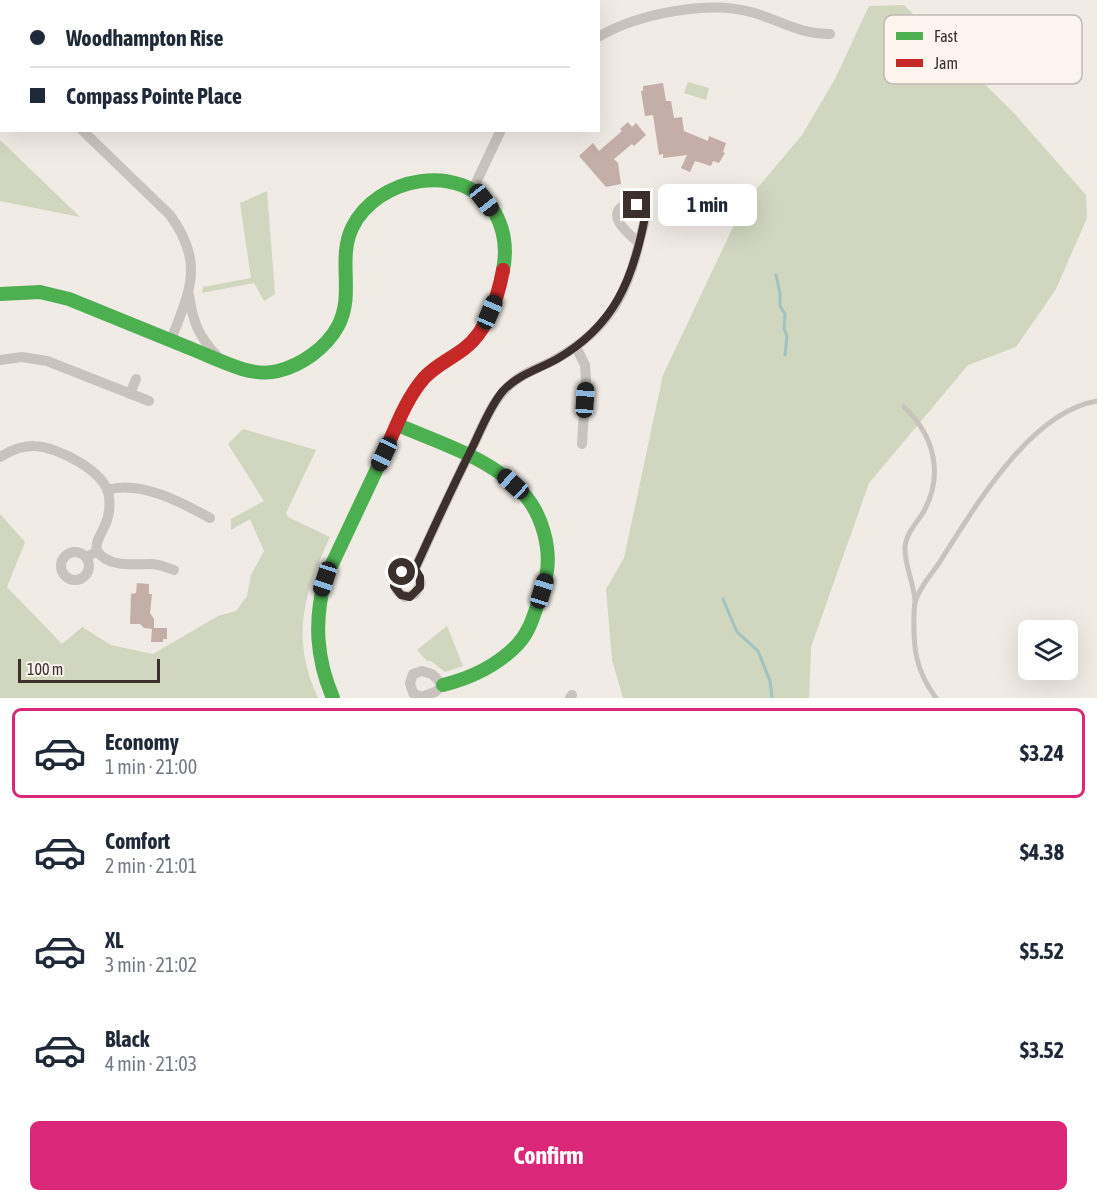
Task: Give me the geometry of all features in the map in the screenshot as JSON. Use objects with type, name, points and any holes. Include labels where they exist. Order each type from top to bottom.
[{"type":"street","points":[[600,36],[638,20],[680,10],[728,8],[758,14],[803,31],[830,34]]},
{"type":"street","points":[[84,132],[170,215],[187,243],[192,276],[189,294],[171,340]]},
{"type":"street","points":[[472,191],[500,132]]},
{"type":"street","points":[[0,294],[40,292],[69,299],[243,369],[273,372],[299,364],[320,348],[339,325],[346,303],[345,252],[351,230],[362,213],[378,197],[398,186],[421,180],[441,180],[457,184],[484,200],[502,228],[505,245],[504,265],[495,299],[484,324],[472,342],[436,366],[423,378],[414,391],[325,579],[319,601],[317,646],[323,679],[333,698]]},
{"type":"street","points":[[415,569],[494,403],[511,383],[576,348],[597,328],[623,293],[631,274],[639,243]]},
{"type":"street","points":[[189,294],[192,315],[198,331],[221,360]]},
{"type":"street","points":[[576,348],[585,365],[586,379],[582,444]]},
{"type":"street","points":[[0,360],[22,357],[47,360],[149,401]]},
{"type":"street","points":[[130,394],[136,379]]},
{"type":"street","points":[[398,424],[503,475],[523,493],[536,512],[546,540],[547,573],[531,626],[516,646],[499,661],[477,674],[443,685]]},
{"type":"street","points":[[0,457],[21,447],[37,446],[84,464],[97,476],[109,496],[106,523],[96,542],[97,551],[104,558],[120,564],[153,564],[174,570]]},
{"type":"street","points":[[107,490],[118,487],[160,494],[174,498],[210,518]]},
{"type":"street","points":[[87,557],[97,551]]},
{"type":"lane","points":[[915,603],[923,586],[993,482],[1042,428],[1065,412],[1097,401]]},
{"type":"lane","points":[[904,407],[925,432],[934,469],[931,498],[909,533],[905,547],[914,586],[913,639],[924,679],[936,698]]},
{"type":"green space","points":[[904,5],[914,15],[884,15],[884,84],[984,84],[1012,111],[1086,195],[1087,218],[1056,289],[1016,347],[968,365],[869,483],[811,647],[809,698],[623,698],[612,660],[606,589],[624,558],[663,375],[744,204],[802,135],[835,79],[869,6]]},
{"type":"green space","points":[[688,82],[709,88],[706,100],[684,93]]},
{"type":"green space","points":[[0,140],[80,217],[0,201]]},
{"type":"green space","points":[[267,191],[275,294],[264,301],[254,283],[202,293],[203,287],[251,278],[240,203]]},
{"type":"green space","points":[[243,429],[316,450],[286,513],[288,517],[330,537],[313,577],[304,616],[304,655],[318,698],[0,698],[0,514],[25,542],[7,587],[62,644],[82,627],[111,645],[153,654],[218,616],[236,611],[247,596],[251,575],[264,551],[250,519],[231,530],[231,519],[264,501],[228,444]]},
{"type":"green space","points":[[447,626],[463,666],[445,672],[431,661],[427,661],[417,650]]},
{"type":"building","points":[[663,83],[666,101],[671,101],[674,118],[682,117],[684,131],[708,141],[709,136],[726,143],[723,152],[725,153],[719,163],[713,161],[711,166],[695,161],[690,172],[681,168],[687,155],[663,158],[663,154],[659,155],[653,115],[645,116],[641,91],[643,91],[643,86]]},
{"type":"building","points":[[628,122],[632,127],[636,123],[646,135],[614,159],[618,163],[621,184],[606,187],[579,156],[593,143],[599,151],[622,131],[620,129]]},
{"type":"building","points":[[137,583],[149,584],[149,594],[152,594],[150,613],[154,619],[154,628],[167,628],[167,639],[163,639],[163,642],[151,642],[152,629],[144,628],[140,624],[130,624],[131,594],[136,593]]},
{"type":"waterway","points":[[776,275],[780,306],[785,314],[784,329],[787,336],[785,355]]},
{"type":"waterway","points":[[723,599],[737,632],[758,651],[770,681],[772,698]]},
{"type":"traffic: fast","points":[[0,294],[40,292],[69,299],[235,367],[260,372],[278,371],[304,360],[320,348],[338,326],[345,302],[348,240],[352,228],[364,210],[380,197],[399,187],[420,181],[442,181],[463,185],[481,196],[495,213],[501,227],[505,248],[503,270]]},
{"type":"traffic: fast","points":[[398,425],[464,452],[509,480],[522,492],[535,510],[546,543],[548,566],[545,584],[525,635],[510,652],[493,664],[464,679],[443,685]]},
{"type":"traffic: fast","points":[[333,698],[323,668],[318,639],[321,595],[325,579],[383,456]]},
{"type":"traffic: jam","points":[[383,456],[411,396],[424,378],[465,348],[480,332],[495,302],[503,270]]},
{"type":"route","points":[[402,572],[397,576],[394,586],[401,595],[410,597],[418,591],[421,583],[415,569],[494,403],[502,392],[520,377],[576,348],[597,328],[623,293],[631,274],[644,226],[644,211],[637,205]]}]
